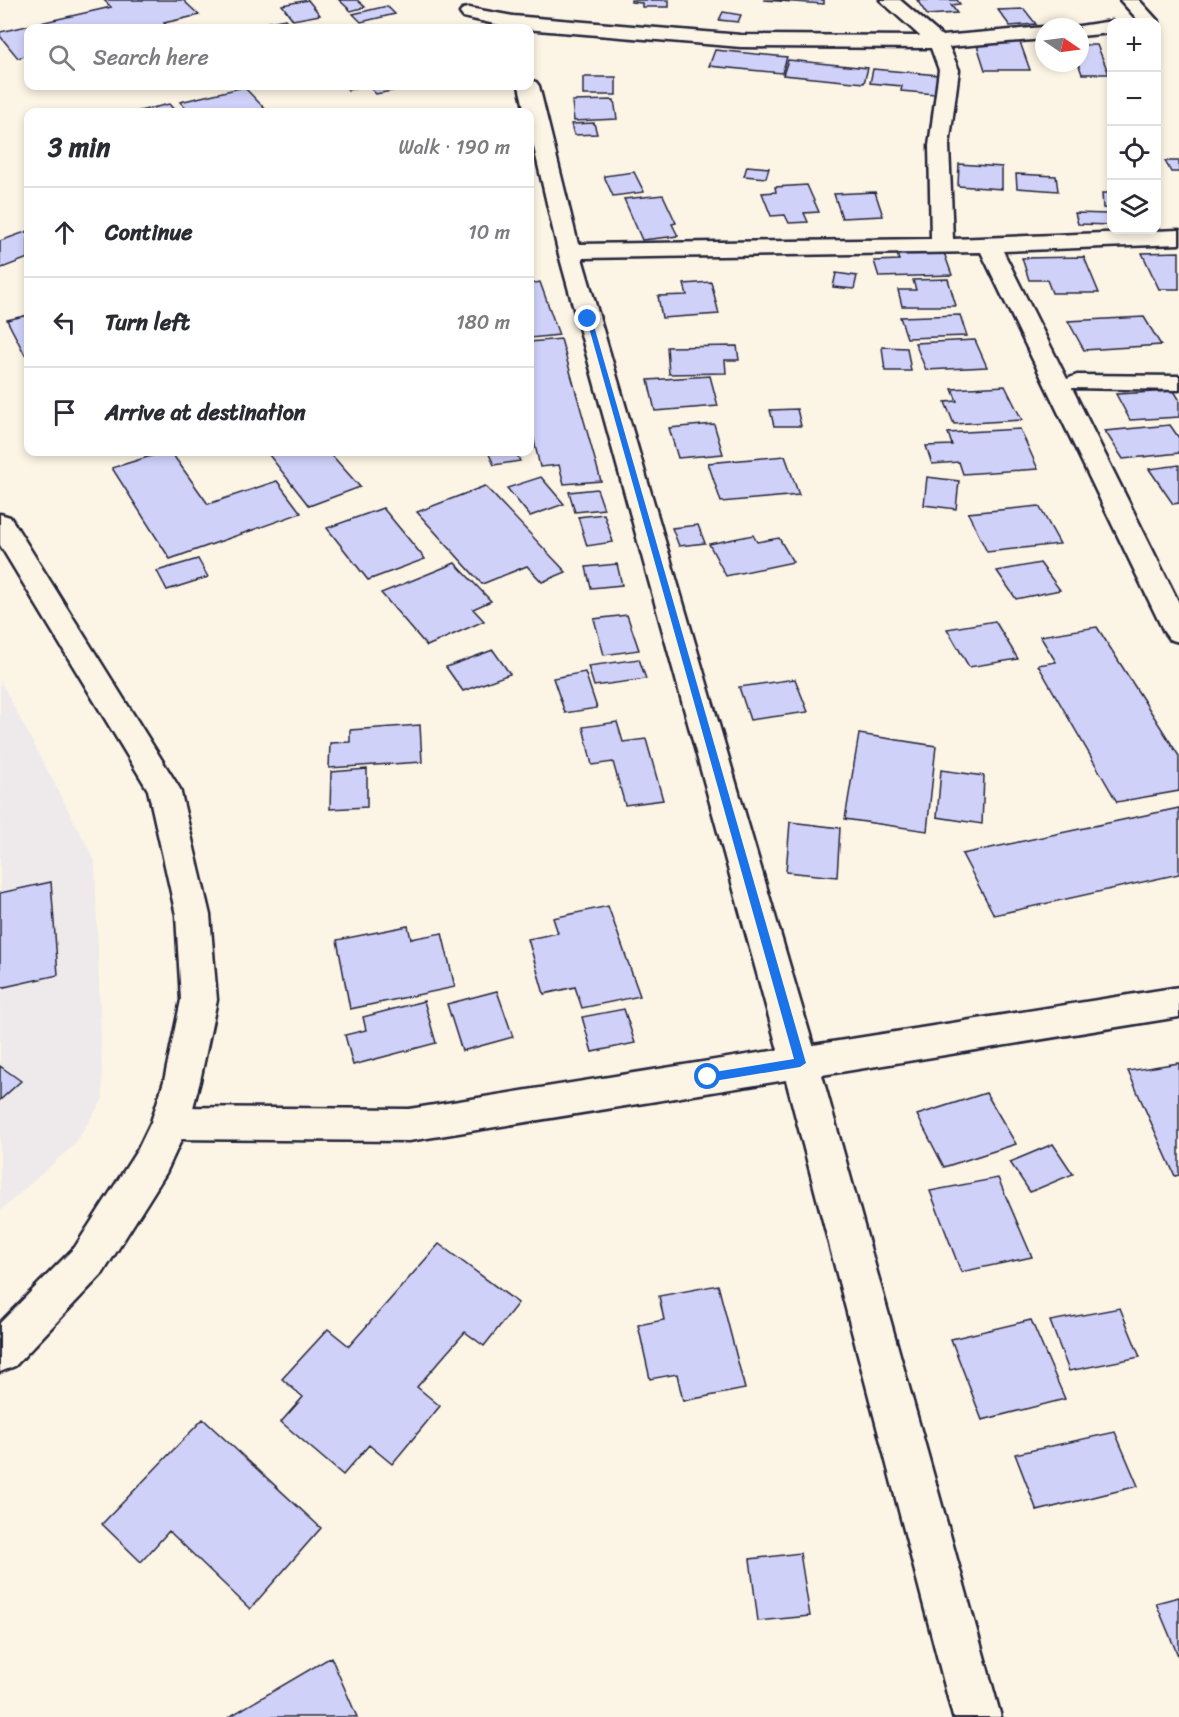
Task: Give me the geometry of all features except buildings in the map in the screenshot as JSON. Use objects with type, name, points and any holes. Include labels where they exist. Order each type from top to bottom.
[{"type":"main road","points":[[450,0],[484,24]]},
{"type":"main road","points":[[506,0],[513,22]]},
{"type":"main road","points":[[889,0],[938,42],[949,70],[939,146],[942,245]]},
{"type":"main road","points":[[1130,0],[1152,18]]},
{"type":"main road","points":[[469,14],[513,22],[741,41],[938,42],[1035,34]]},
{"type":"main road","points":[[1089,29],[1107,27]]},
{"type":"main road","points":[[530,90],[569,251],[800,1063],[977,1717]]},
{"type":"main road","points":[[569,251],[989,245],[1179,237]]},
{"type":"main road","points":[[989,245],[1179,632]]},
{"type":"main road","points":[[1077,382],[1179,383]]},
{"type":"main road","points":[[0,523],[164,789],[193,915],[199,1000],[182,1081],[170,1124],[152,1161],[89,1260],[0,1352]]},
{"type":"main road","points":[[170,1124],[409,1125],[1179,1002]]},
{"type":"shaded area","points":[[0,680],[95,861],[103,1099],[75,1144],[0,1211]]},
{"type":"route","points":[[588,319],[800,1063],[708,1077]]}]
